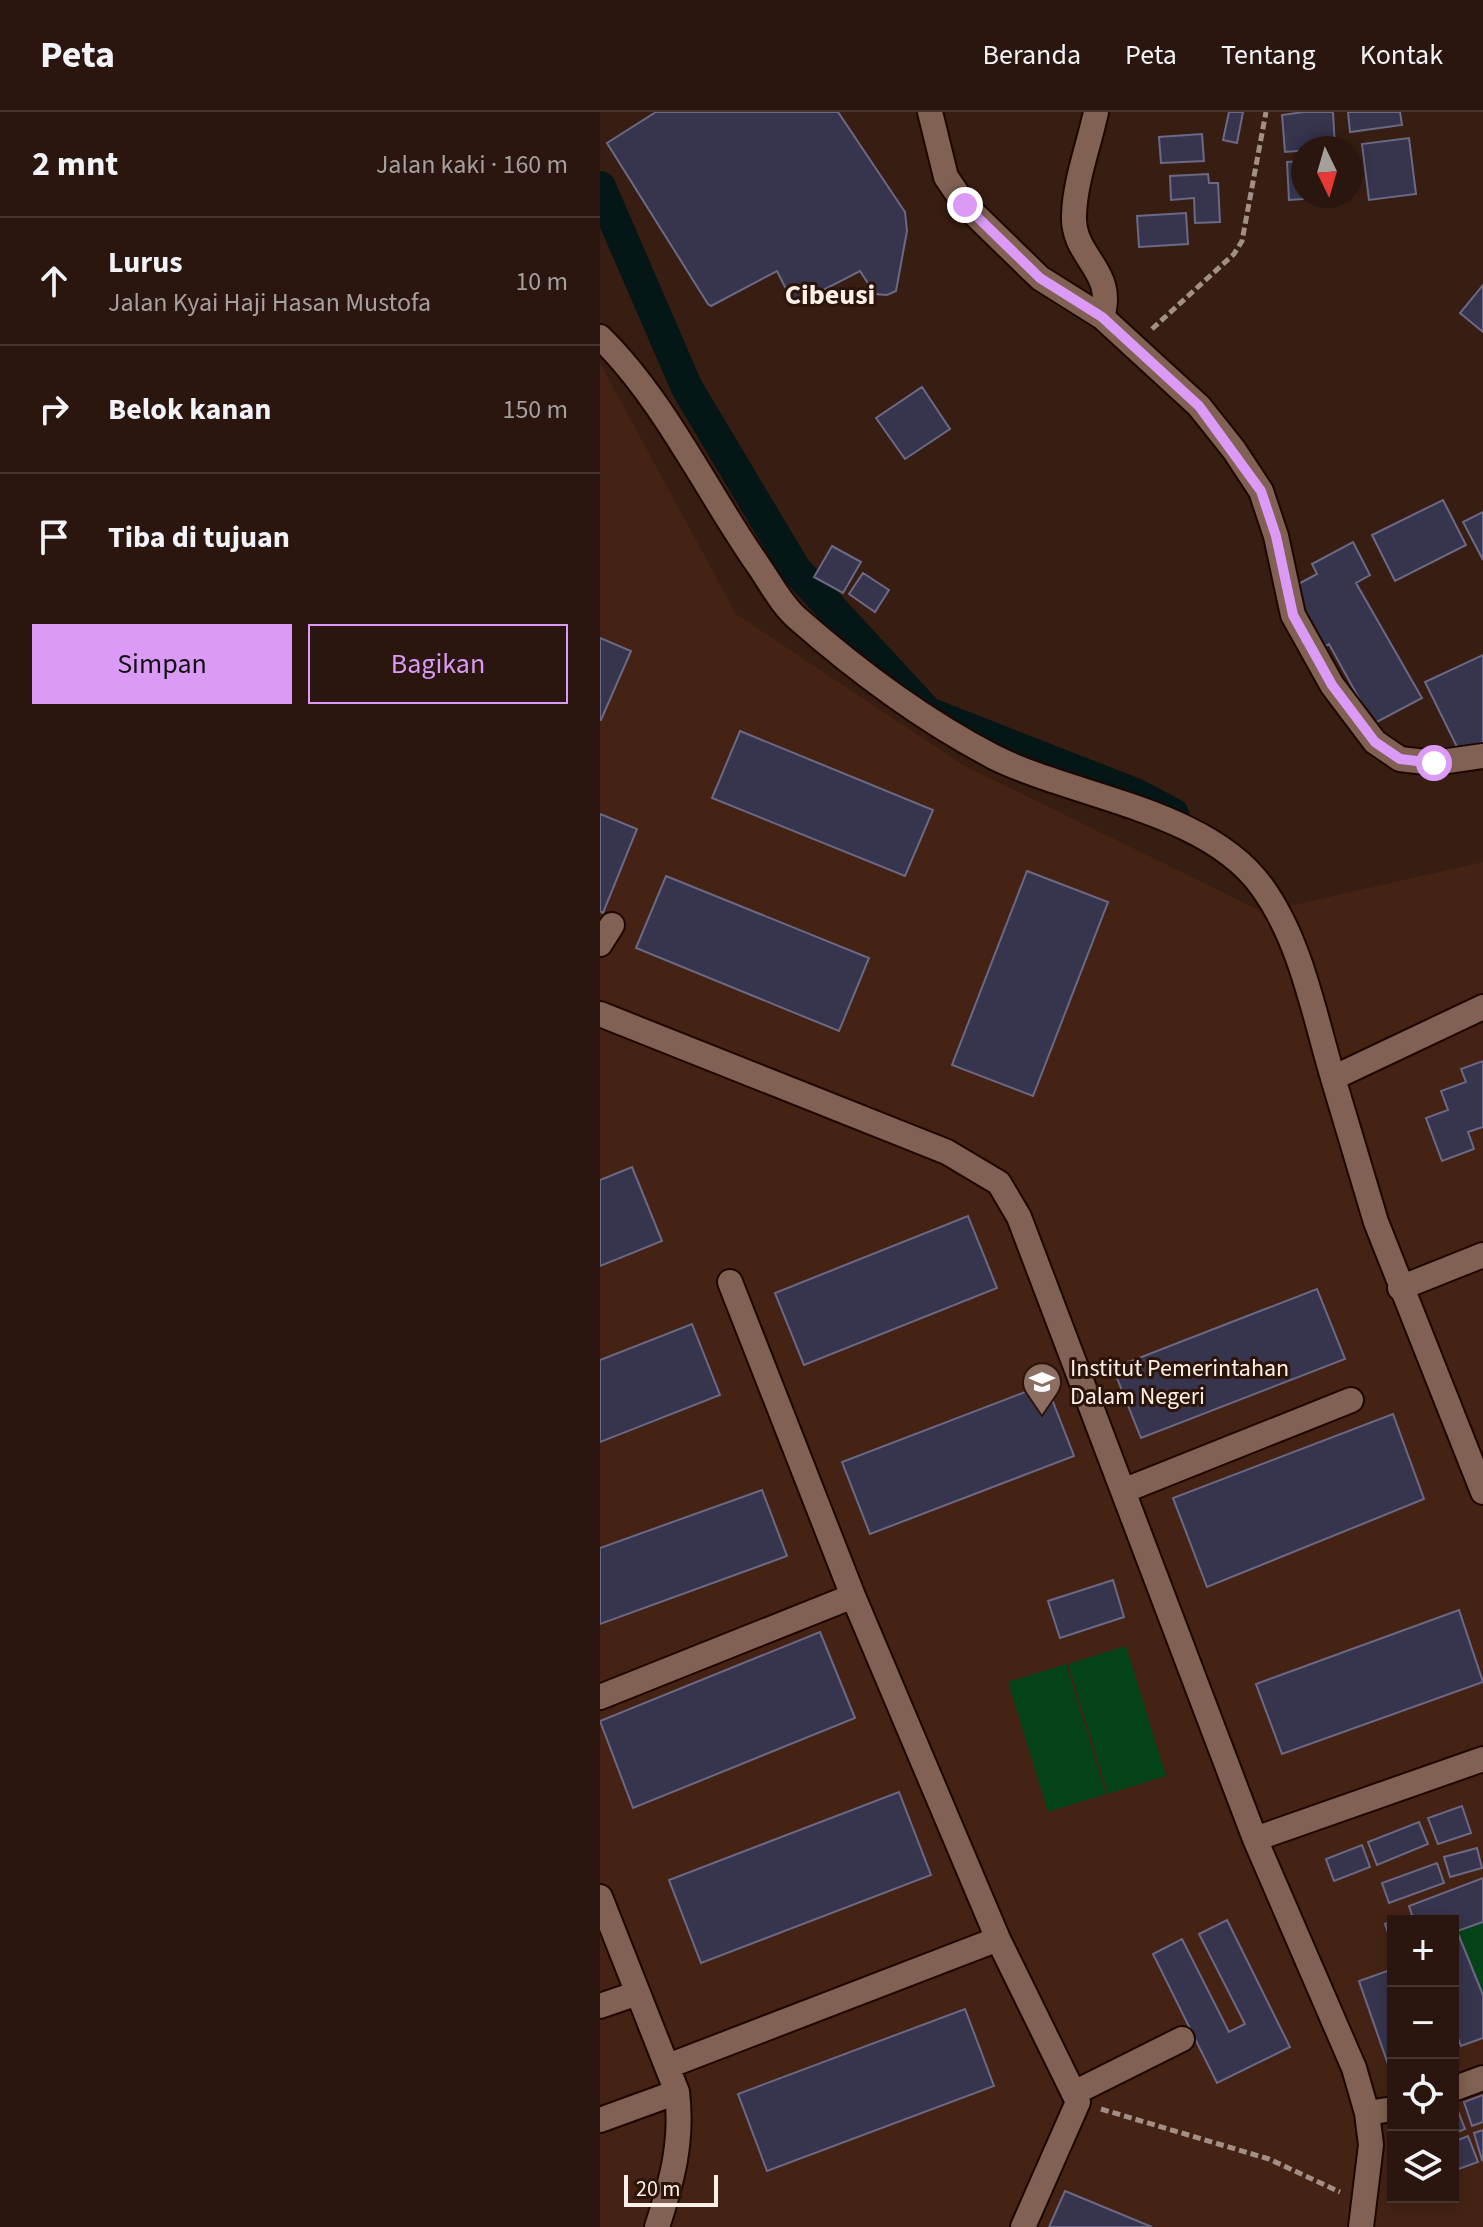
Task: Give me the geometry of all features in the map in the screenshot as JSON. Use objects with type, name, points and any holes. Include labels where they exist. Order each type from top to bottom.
[{"type":"street","points":[[930,112],[946,177],[965,205],[1040,278],[1102,317],[1199,406],[1261,491],[1276,536],[1293,615],[1332,685],[1375,742],[1400,759],[1434,763],[1483,756]]},
{"type":"street","points":[[1096,112],[1074,216],[1078,240],[1105,282],[1107,294],[1102,317]]},
{"type":"street","points":[[600,337],[616,353],[661,417],[793,615],[868,678],[995,757],[1189,828],[1229,856],[1261,885],[1291,937],[1352,1147],[1400,1288],[1483,1492]]},
{"type":"street","points":[[1333,1078],[1483,1007]]},
{"type":"street","points":[[600,1014],[947,1152],[999,1183],[1019,1217],[1255,1839],[1354,2068],[1367,2113],[1371,2145],[1363,2217]]},
{"type":"street","points":[[1400,1288],[1483,1255]]},
{"type":"street","points":[[730,1282],[853,1596],[998,1939],[1076,2097]]},
{"type":"street","points":[[1123,1491],[1351,1400]]},
{"type":"street","points":[[600,1697],[853,1596]]},
{"type":"street","points":[[1255,1839],[1483,1759]]},
{"type":"street","points":[[600,1897],[677,2092],[681,2123],[676,2168],[657,2227]]},
{"type":"street","points":[[668,2066],[998,1939]]},
{"type":"street","points":[[600,2006],[638,1993]]},
{"type":"street","points":[[1023,2227],[1076,2097],[1182,2039]]},
{"type":"street","points":[[1459,2087],[1483,2078]]},
{"type":"street","points":[[600,2120],[677,2092]]},
{"type":"street","points":[[1367,2113],[1387,2110]]},
{"type":"path","points":[[1134,346],[1234,254],[1242,241],[1266,112]]},
{"type":"path","points":[[1076,2097],[1269,2159],[1363,2217]]},
{"type":"shaded area","name":"Institut Pemerintahan Dalam Negeri","points":[[600,363],[736,614],[963,765],[1263,912],[1483,862],[1483,2227],[600,2227]]},
{"type":"green space","points":[[1126,1646],[1166,1776],[1108,1794],[1068,1664]]},
{"type":"green space","points":[[1066,1664],[1106,1794],[1048,1812],[1008,1682]]},
{"type":"green space","points":[[1483,1922],[1483,1995],[1459,1936],[1459,1930]]},
{"type":"building","points":[[656,112],[838,112],[905,212],[907,231],[896,291],[887,295],[875,294],[860,271],[794,305],[777,271],[711,306],[708,304],[607,143]]},
{"type":"building","points":[[1229,112],[1243,112],[1237,143],[1223,140]]},
{"type":"building","points":[[1333,112],[1334,136],[1291,136],[1291,152],[1285,152],[1282,115]]},
{"type":"building","points":[[1348,112],[1400,112],[1402,125],[1350,132]]},
{"type":"building","points":[[1202,134],[1204,161],[1161,163],[1159,137]]},
{"type":"building","points":[[1409,138],[1416,194],[1369,200],[1363,144]]},
{"type":"building","points":[[1287,162],[1291,162],[1291,200],[1289,200]]},
{"type":"building","points":[[1208,174],[1209,183],[1218,183],[1220,222],[1195,223],[1194,198],[1171,200],[1170,176]]},
{"type":"building","points":[[1186,213],[1188,244],[1139,247],[1137,216]]},
{"type":"building","points":[[1483,285],[1483,332],[1460,313]]},
{"type":"building","points":[[922,387],[950,429],[905,459],[876,418]]},
{"type":"building","points":[[1443,500],[1466,545],[1395,581],[1372,535]]},
{"type":"building","points":[[1483,512],[1483,560],[1463,522]]},
{"type":"building","points":[[1353,542],[1370,575],[1356,583],[1422,698],[1373,724],[1329,644],[1322,648],[1291,588],[1317,574],[1312,564]]},
{"type":"building","points":[[832,546],[861,562],[843,593],[814,577]]},
{"type":"building","points":[[863,573],[889,590],[875,612],[849,594]]},
{"type":"building","points":[[600,638],[631,651],[601,720],[600,720]]},
{"type":"building","points":[[1483,655],[1483,742],[1460,753],[1425,682]]},
{"type":"building","points":[[740,731],[933,810],[905,876],[712,798]]},
{"type":"building","points":[[600,814],[637,829],[603,913],[600,911]]},
{"type":"building","points":[[1027,871],[1108,902],[1033,1096],[952,1065]]},
{"type":"building","points":[[666,876],[869,958],[839,1031],[636,948]]},
{"type":"building","points":[[1483,1061],[1483,1127],[1468,1132],[1474,1149],[1442,1161],[1426,1118],[1448,1110],[1441,1091],[1466,1082],[1461,1069]]},
{"type":"building","points":[[632,1167],[662,1241],[600,1266],[600,1180]]},
{"type":"building","points":[[968,1216],[997,1288],[804,1365],[775,1293]]},
{"type":"building","points":[[1317,1289],[1345,1359],[1141,1438],[1113,1368]]},
{"type":"building","points":[[692,1324],[720,1395],[600,1442],[600,1360]]},
{"type":"building","points":[[1046,1384],[1074,1456],[870,1534],[842,1462]]},
{"type":"building","points":[[1393,1414],[1424,1499],[1207,1587],[1173,1498]]},
{"type":"building","points":[[762,1490],[787,1556],[600,1624],[600,1548]]},
{"type":"building","points":[[1113,1580],[1124,1617],[1060,1638],[1048,1601]]},
{"type":"building","points":[[1459,1610],[1483,1682],[1282,1754],[1256,1684]]},
{"type":"building","points":[[820,1632],[855,1718],[633,1808],[600,1721]]},
{"type":"building","points":[[899,1792],[931,1875],[701,1963],[669,1880]]},
{"type":"building","points":[[1462,1806],[1471,1833],[1438,1844],[1428,1818]]},
{"type":"building","points":[[1419,1822],[1428,1844],[1377,1865],[1368,1842]]},
{"type":"building","points":[[1362,1845],[1370,1867],[1334,1881],[1326,1859]]},
{"type":"building","points":[[1477,1848],[1482,1868],[1450,1877],[1444,1857]]},
{"type":"building","points":[[1437,1863],[1444,1883],[1389,1903],[1382,1883]]},
{"type":"building","points":[[1483,1878],[1483,1922],[1459,1930],[1459,1915],[1412,1915],[1409,1906]]},
{"type":"building","points":[[1227,1920],[1290,2047],[1217,2083],[1153,1954],[1182,1939],[1229,2032],[1245,2024],[1199,1934]]},
{"type":"building","points":[[1459,1936],[1483,1995],[1483,2038],[1461,2046]]},
{"type":"building","points":[[1387,1971],[1387,2061],[1359,1981]]},
{"type":"building","points":[[965,2009],[994,2086],[767,2171],[738,2094]]},
{"type":"building","points":[[1483,2095],[1483,2122],[1472,2126],[1464,2102]]},
{"type":"building","points":[[1459,2114],[1465,2129],[1459,2132]]},
{"type":"building","points":[[1483,2130],[1483,2159],[1482,2160],[1474,2133]]},
{"type":"building","points":[[1468,2136],[1478,2162],[1459,2169],[1459,2140]]},
{"type":"building","points":[[1065,2191],[1152,2227],[1049,2227]]},
{"type":"waterway","points":[[600,187],[687,388],[795,569],[928,713],[1135,794],[1173,814]]},
{"type":"place","name":"Institut Pemerintahan Dalam Negeri","points":[[1042,1416]]},
{"type":"district","name":"Cibeusi","points":[[830,295]]},
{"type":"route","points":[[965,205],[1040,278],[1102,317],[1199,406],[1261,491],[1276,536],[1293,615],[1332,685],[1375,742],[1400,759],[1434,763]]}]
